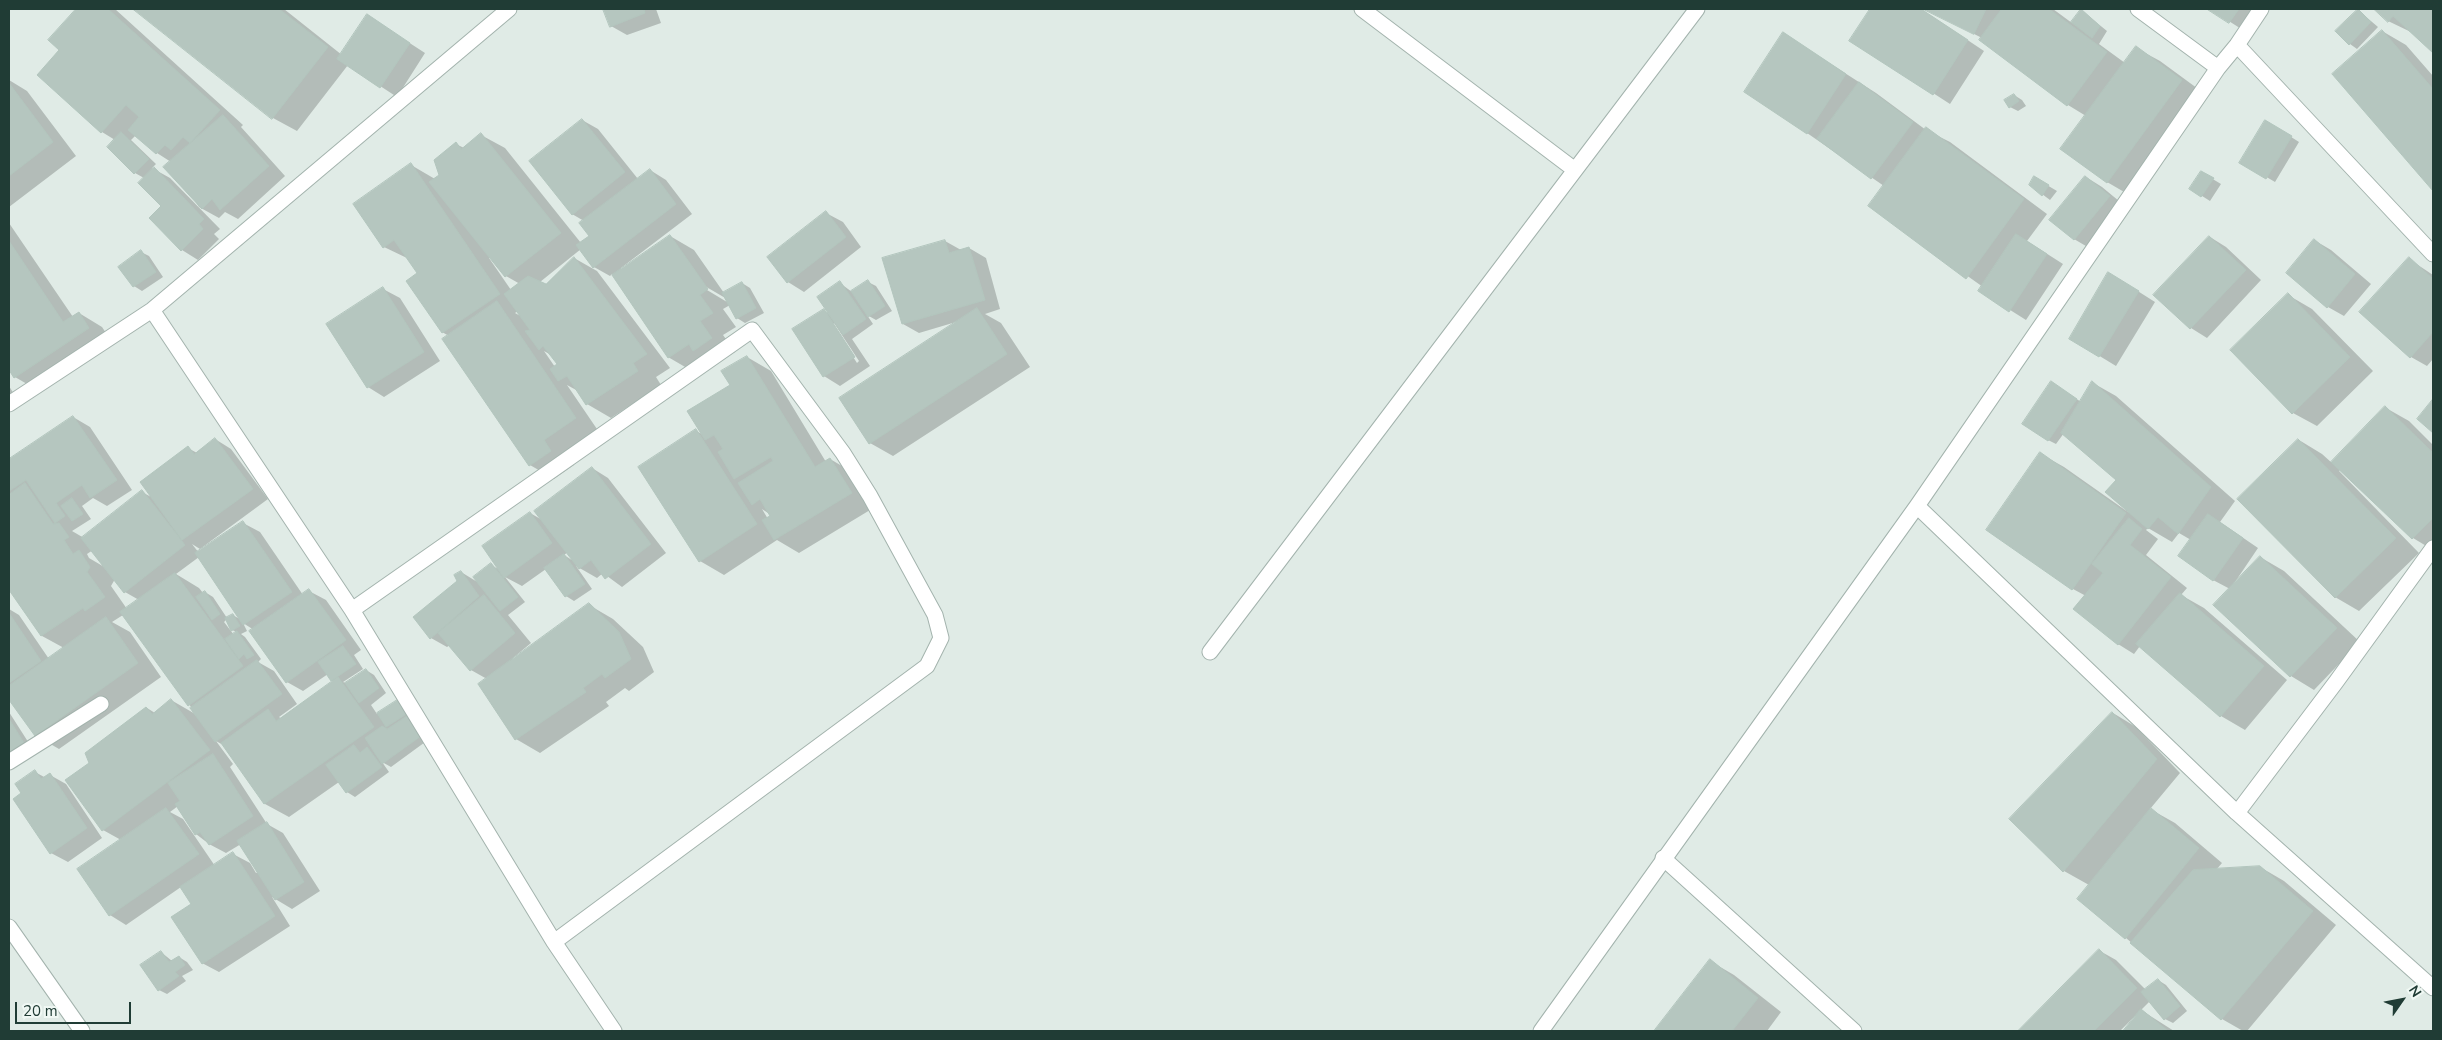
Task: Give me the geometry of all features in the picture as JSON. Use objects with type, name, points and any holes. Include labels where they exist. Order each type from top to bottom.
[{"type":"street","points":[[9,404],[152,310],[509,9]]},
{"type":"street","points":[[1362,9],[1575,170]]},
{"type":"street","points":[[1210,652],[1697,9]]},
{"type":"street","points":[[2138,9],[2218,68]]},
{"type":"street","points":[[1541,1031],[1663,858],[1918,506],[2218,68],[2237,45],[2261,9]]},
{"type":"street","points":[[2237,45],[2433,254]]},
{"type":"street","points":[[152,310],[352,610],[554,942],[614,1031]]},
{"type":"street","points":[[352,610],[752,330],[844,453],[935,615],[941,638],[927,666],[554,942]]},
{"type":"street","points":[[1918,506],[2237,812],[2433,988]]},
{"type":"street","points":[[2237,812],[2336,682],[2433,548]]},
{"type":"street","points":[[9,762],[101,704]]},
{"type":"street","points":[[1663,858],[1854,1031]]},
{"type":"street","points":[[9,927],[82,1031]]},
{"type":"building","points":[[76,9],[108,9],[220,110],[190,143],[183,137],[171,150],[165,145],[156,154],[128,130],[139,117],[126,105],[101,133],[37,75],[59,50],[48,40]]},
{"type":"building","points":[[133,9],[279,9],[328,47],[272,119]]},
{"type":"building","points":[[603,9],[644,9],[645,13],[610,27]]},
{"type":"building","points":[[1870,9],[1921,9],[1968,40],[1933,95],[1849,41]]},
{"type":"building","points":[[1923,9],[1986,9],[1974,34]]},
{"type":"building","points":[[2002,9],[2049,9],[2107,52],[2067,106],[1979,40]]},
{"type":"building","points":[[2081,9],[2100,26],[2092,38],[2071,22]]},
{"type":"building","points":[[2207,9],[2239,9],[2229,23]]},
{"type":"building","points":[[2358,9],[2371,22],[2349,45],[2335,31]]},
{"type":"building","points":[[2374,9],[2433,9],[2433,53],[2393,16],[2388,22]]},
{"type":"building","points":[[367,14],[410,43],[380,88],[337,59]]},
{"type":"building","points":[[2382,30],[2433,89],[2433,191],[2332,74]]},
{"type":"building","points":[[1783,32],[1846,74],[1807,134],[1744,92]]},
{"type":"building","points":[[2136,46],[2182,80],[2107,183],[2060,149]]},
{"type":"building","points":[[1859,82],[1913,122],[1871,179],[1817,139]]},
{"type":"building","points":[[9,83],[53,142],[9,176]]},
{"type":"building","points":[[2014,94],[2019,101],[2009,108],[2004,100]]},
{"type":"building","points":[[223,115],[269,166],[220,210],[212,199],[202,209],[163,167]]},
{"type":"building","points":[[582,119],[625,172],[572,215],[529,161]]},
{"type":"building","points":[[2265,120],[2292,136],[2266,179],[2239,163]]},
{"type":"building","points":[[1926,127],[2024,199],[1966,279],[1868,206]]},
{"type":"building","points":[[121,132],[149,159],[134,174],[107,147]]},
{"type":"building","points":[[481,133],[561,233],[505,277],[429,182],[439,175],[434,160],[456,142],[461,149]]},
{"type":"building","points":[[411,163],[500,294],[442,333],[406,281],[417,273],[394,240],[383,248],[353,204]]},
{"type":"building","points":[[154,167],[204,219],[199,224],[203,229],[181,251],[149,218],[161,206],[138,183]]},
{"type":"building","points":[[650,169],[676,204],[593,268],[576,245],[589,236],[579,223]]},
{"type":"building","points":[[2201,171],[2214,178],[2201,197],[2189,189]]},
{"type":"building","points":[[2034,176],[2049,185],[2042,196],[2029,185]]},
{"type":"building","points":[[2085,176],[2110,196],[2074,240],[2049,220]]},
{"type":"building","points":[[826,211],[846,237],[787,283],[767,257]]},
{"type":"building","points":[[2016,234],[2047,254],[2009,312],[1978,291]]},
{"type":"building","points":[[670,235],[708,289],[700,295],[713,313],[700,321],[712,338],[693,351],[689,344],[668,358],[612,275]]},
{"type":"building","points":[[2209,236],[2246,270],[2190,329],[2153,295]]},
{"type":"building","points":[[2314,239],[2355,274],[2327,308],[2286,273]]},
{"type":"building","points":[[945,240],[949,253],[969,247],[985,300],[902,324],[882,258]]},
{"type":"building","points":[[9,241],[63,322],[79,312],[89,328],[14,378],[9,370]]},
{"type":"building","points":[[141,250],[156,272],[133,287],[118,267]]},
{"type":"building","points":[[574,257],[647,354],[633,363],[638,371],[586,405],[567,376],[558,381],[550,369],[557,364],[543,346],[539,350],[525,331],[530,330],[504,294],[528,276],[546,284]]},
{"type":"building","points":[[2409,257],[2433,279],[2433,332],[2410,358],[2359,312]]},
{"type":"building","points":[[2108,272],[2139,291],[2099,357],[2069,339]]},
{"type":"building","points":[[868,280],[885,306],[868,317],[851,291]]},
{"type":"building","points":[[840,281],[866,319],[843,335],[817,297]]},
{"type":"building","points":[[742,282],[756,308],[736,319],[722,293]]},
{"type":"building","points":[[383,287],[424,352],[367,388],[326,324]]},
{"type":"building","points":[[2288,293],[2350,357],[2292,414],[2230,350]]},
{"type":"building","points":[[497,301],[576,418],[544,440],[551,451],[529,466],[442,339]]},
{"type":"building","points":[[977,308],[1007,354],[869,444],[839,398]]},
{"type":"building","points":[[824,309],[855,357],[823,377],[792,329]]},
{"type":"building","points":[[747,356],[815,467],[830,458],[852,493],[774,540],[762,520],[770,516],[760,499],[752,505],[738,483],[773,461],[771,457],[734,479],[718,452],[723,449],[714,435],[705,440],[687,411],[730,385],[721,371]]},
{"type":"building","points":[[2051,381],[2077,399],[2048,441],[2022,424]]},
{"type":"building","points":[[2092,381],[2211,487],[2178,534],[2158,517],[2148,529],[2105,492],[2116,480],[2061,433]]},
{"type":"building","points":[[2433,399],[2433,433],[2417,419]]},
{"type":"building","points":[[2385,406],[2433,453],[2433,518],[2412,539],[2331,462]]},
{"type":"building","points":[[73,416],[117,480],[90,498],[82,485],[56,503],[65,516],[55,523],[26,480],[9,491],[9,459]]},
{"type":"building","points":[[696,429],[757,524],[699,562],[638,467]]},
{"type":"building","points":[[215,438],[253,489],[182,540],[140,482],[188,446],[194,454]]},
{"type":"building","points":[[2298,439],[2396,538],[2335,598],[2237,499]]},
{"type":"building","points":[[2040,452],[2126,513],[2072,590],[1986,530]]},
{"type":"building","points":[[592,467],[651,544],[605,579],[591,560],[579,569],[534,511]]},
{"type":"building","points":[[25,483],[53,524],[59,523],[69,537],[64,540],[73,554],[79,550],[90,567],[87,572],[105,597],[85,611],[83,608],[41,636],[9,590],[9,495]]},
{"type":"building","points":[[142,490],[185,545],[124,593],[81,538]]},
{"type":"building","points":[[72,498],[83,514],[72,521],[61,506]]},
{"type":"building","points":[[530,512],[552,543],[504,578],[482,546]]},
{"type":"building","points":[[2208,514],[2243,538],[2213,581],[2178,556]]},
{"type":"building","points":[[2129,518],[2142,529],[2130,545],[2171,577],[2118,645],[2073,609],[2103,573],[2092,564]]},
{"type":"building","points":[[243,521],[292,592],[243,625],[195,553]]},
{"type":"building","points":[[564,554],[585,584],[565,597],[544,568]]},
{"type":"building","points":[[2260,556],[2337,628],[2290,677],[2213,605]]},
{"type":"building","points":[[491,563],[518,597],[500,611],[473,577]]},
{"type":"building","points":[[461,571],[479,596],[430,639],[413,617],[457,581],[454,575]]},
{"type":"building","points":[[175,573],[243,666],[188,706],[120,612]]},
{"type":"building","points":[[309,589],[346,640],[286,683],[249,631]]},
{"type":"building","points":[[205,591],[220,614],[212,620],[196,597]]},
{"type":"building","points":[[2180,593],[2264,666],[2220,717],[2136,644]]},
{"type":"building","points":[[484,595],[515,633],[470,671],[438,633]]},
{"type":"building","points":[[589,603],[619,632],[631,659],[605,678],[602,674],[583,688],[586,692],[515,740],[478,684]]},
{"type":"building","points":[[9,613],[41,661],[9,683]]},
{"type":"building","points":[[233,614],[240,626],[231,631],[225,618]]},
{"type":"building","points":[[106,617],[138,663],[35,736],[9,700],[9,686]]},
{"type":"building","points":[[237,631],[254,655],[247,659],[244,654],[239,659],[225,639]]},
{"type":"building","points":[[343,646],[356,664],[331,681],[318,662]]},
{"type":"building","points":[[257,660],[282,694],[215,742],[190,708]]},
{"type":"building","points":[[366,669],[379,688],[359,703],[345,683]]},
{"type":"building","points":[[338,677],[374,727],[264,804],[221,743],[268,709],[276,721]]},
{"type":"building","points":[[402,697],[411,711],[386,727],[377,713]]},
{"type":"building","points":[[171,699],[210,750],[102,831],[65,780],[89,763],[85,753],[146,707],[152,714]]},
{"type":"building","points":[[2112,712],[2157,759],[2063,872],[2009,819]]},
{"type":"building","points":[[412,713],[425,733],[382,764],[365,738],[382,726],[387,729]]},
{"type":"building","points":[[9,719],[24,743],[9,753]]},
{"type":"building","points":[[354,745],[360,753],[367,747],[382,767],[346,793],[326,765]]},
{"type":"building","points":[[213,754],[253,816],[209,845],[200,832],[195,835],[175,804],[180,801],[168,783]]},
{"type":"building","points":[[35,770],[41,779],[50,773],[87,828],[50,854],[13,799],[21,793],[15,784]]},
{"type":"building","points":[[166,808],[199,854],[109,916],[77,869]]},
{"type":"building","points":[[2151,808],[2199,848],[2125,939],[2077,899]]},
{"type":"building","points":[[267,822],[304,882],[275,900],[237,841]]},
{"type":"building","points":[[233,852],[275,916],[202,964],[171,917],[191,904],[180,887]]},
{"type":"building","points":[[2260,866],[2313,911],[2221,1020],[2130,943],[2193,870]]},
{"type":"building","points":[[2099,949],[2137,988],[2094,1031],[2018,1031]]},
{"type":"building","points":[[161,951],[169,962],[179,956],[185,965],[175,972],[179,976],[158,991],[140,965]]},
{"type":"building","points":[[1710,959],[1758,998],[1732,1031],[1654,1031]]},
{"type":"building","points":[[2158,979],[2180,1006],[2164,1020],[2141,992]]},
{"type":"building","points":[[2141,1009],[2168,1031],[2123,1031]]}]
